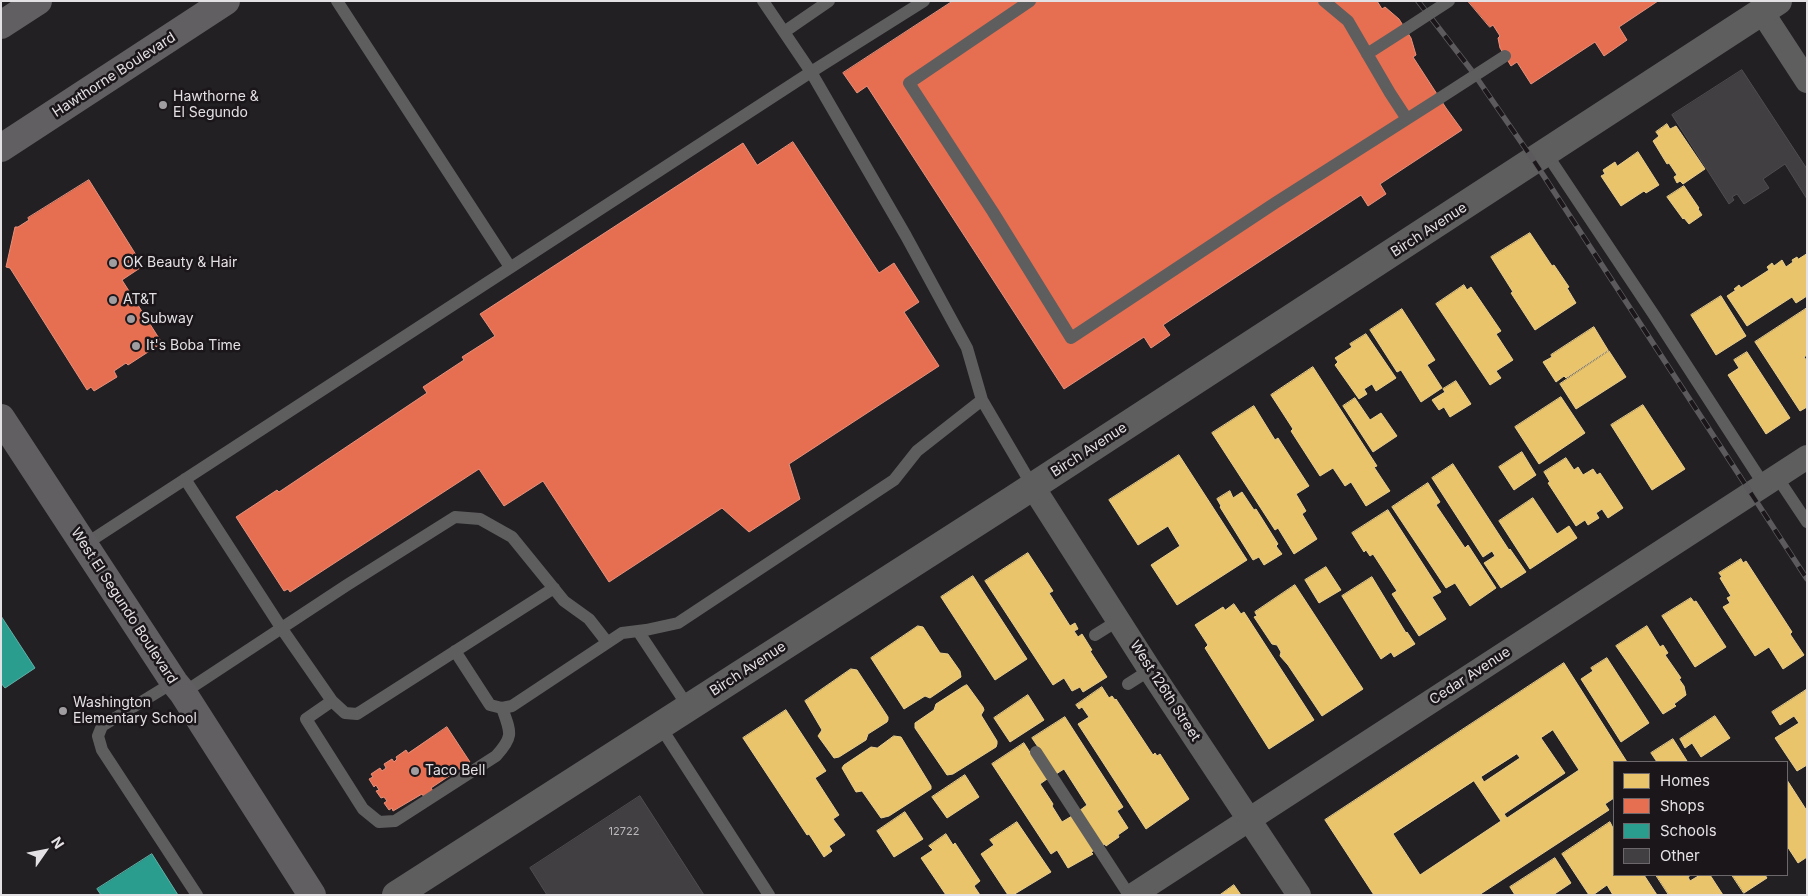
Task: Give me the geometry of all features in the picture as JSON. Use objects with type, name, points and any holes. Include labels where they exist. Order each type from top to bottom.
[{"type":"main road","points":[[1,25],[38,1]]},
{"type":"main road","name":"Hawthorne Boulevard","points":[[1,148],[226,1]]},
{"type":"main road","name":"West El Segundo Boulevard","points":[[1,418],[312,895]]},
{"type":"street","points":[[1770,7],[1807,82]]},
{"type":"street","name":"Birch Avenue","points":[[396,895],[1033,487],[1770,7]]},
{"type":"street","name":"Cedar Avenue","points":[[1133,895],[1807,457]]},
{"type":"street","name":"West 126th Street","points":[[1033,487],[1150,670],[1250,818],[1299,895]]},
{"type":"lane","points":[[337,1],[510,267]]},
{"type":"lane","points":[[763,1],[811,72],[906,236],[967,348],[982,400],[1033,487]]},
{"type":"lane","points":[[784,32],[829,1]]},
{"type":"lane","points":[[84,545],[811,72],[924,1]]},
{"type":"lane","points":[[1030,1],[909,83],[993,212],[1071,338],[1275,203],[1505,56]]},
{"type":"lane","points":[[1324,1],[1348,21],[1407,119]]},
{"type":"lane","points":[[1367,54],[1449,1]]},
{"type":"lane","points":[[1546,153],[1654,315],[1770,481],[1807,522]]},
{"type":"lane","points":[[455,651],[490,705],[502,708],[512,706],[622,633],[678,623],[894,480],[917,451],[982,400]]},
{"type":"lane","points":[[185,479],[282,629],[332,701],[345,713],[357,714],[554,588]]},
{"type":"lane","points":[[197,895],[102,750],[98,736],[102,726],[178,688],[282,629],[347,584],[455,517],[480,519],[512,537],[564,601],[589,618],[607,642]]},
{"type":"lane","points":[[1095,635],[1119,620]]},
{"type":"lane","points":[[638,631],[689,708]]},
{"type":"lane","points":[[1128,684],[1150,670]]},
{"type":"lane","points":[[332,701],[306,719],[363,808],[379,822],[395,820],[496,756],[507,743],[509,730],[502,708]]},
{"type":"lane","points":[[660,726],[769,895]]},
{"type":"lane","points":[[1036,752],[1129,895]]},
{"type":"building: Homes","points":[[1667,124],[1670,129],[1676,126],[1705,169],[1683,184],[1680,181],[1677,183],[1674,177],[1677,175],[1669,163],[1667,164],[1653,141],[1659,136],[1656,132]]},
{"type":"building: Homes","points":[[1638,152],[1659,185],[1646,193],[1644,191],[1621,206],[1601,176],[1605,174],[1603,170],[1615,162],[1617,166]]},
{"type":"building: Homes","points":[[1684,186],[1702,215],[1689,224],[1667,197]]},
{"type":"building: Homes","points":[[1530,233],[1569,287],[1567,288],[1576,303],[1535,330],[1491,257]]},
{"type":"building: Homes","points":[[1807,254],[1807,296],[1796,303],[1792,297],[1747,326],[1727,296],[1736,290],[1734,289],[1739,285],[1741,288],[1769,270],[1767,267],[1772,263],[1774,266],[1782,260],[1786,267],[1793,262],[1792,260]]},
{"type":"building: Homes","points":[[1464,285],[1467,290],[1471,287],[1501,331],[1496,334],[1513,360],[1496,371],[1501,378],[1490,385],[1436,304]]},
{"type":"building: Homes","points":[[1721,296],[1746,336],[1716,355],[1691,315]]},
{"type":"building: Homes","points":[[1807,308],[1807,355],[1804,357],[1807,361],[1807,407],[1800,411],[1755,342]]},
{"type":"building: Homes","points":[[1402,309],[1435,360],[1427,365],[1442,388],[1421,402],[1401,370],[1397,372],[1370,330]]},
{"type":"building: Homes","points":[[1594,327],[1608,350],[1566,378],[1564,376],[1556,382],[1543,362]]},
{"type":"building: Homes","points":[[1366,334],[1396,378],[1376,391],[1372,384],[1364,389],[1367,394],[1359,399],[1335,365],[1338,362],[1335,358],[1352,347],[1350,344]]},
{"type":"building: Homes","points":[[1609,351],[1626,377],[1576,409],[1560,384]]},
{"type":"building: Homes","points":[[1747,352],[1790,418],[1766,434],[1728,375],[1739,368],[1734,360]]},
{"type":"building: Homes","points":[[1313,367],[1377,466],[1374,467],[1390,491],[1366,506],[1351,482],[1345,486],[1333,468],[1320,476],[1291,431],[1293,429],[1271,395]]},
{"type":"building: Homes","points":[[1456,381],[1471,404],[1450,417],[1444,407],[1439,410],[1432,400],[1445,392],[1443,389]]},
{"type":"building: Homes","points":[[1561,397],[1585,433],[1539,464],[1515,427]]},
{"type":"building: Homes","points":[[1355,398],[1370,420],[1381,413],[1397,436],[1373,452],[1343,406]]},
{"type":"building: Homes","points":[[1643,405],[1685,469],[1652,490],[1611,425]]},
{"type":"building: Homes","points":[[1254,406],[1275,440],[1278,438],[1309,486],[1296,494],[1306,511],[1302,514],[1317,539],[1294,554],[1278,528],[1275,530],[1212,433]]},
{"type":"building: Homes","points":[[1522,452],[1536,475],[1514,490],[1499,467]]},
{"type":"building: Homes","points":[[1179,455],[1247,560],[1177,605],[1151,565],[1180,546],[1168,526],[1138,545],[1109,500]]},
{"type":"building: Homes","points":[[1566,458],[1574,470],[1578,467],[1583,475],[1593,469],[1597,475],[1600,473],[1623,508],[1608,518],[1602,509],[1596,513],[1599,518],[1588,525],[1585,520],[1576,526],[1548,483],[1550,482],[1544,472]]},
{"type":"building: Homes","points":[[1453,464],[1509,550],[1526,572],[1501,588],[1484,563],[1495,556],[1492,551],[1483,557],[1432,478]]},
{"type":"building: Homes","points":[[1428,483],[1440,502],[1436,505],[1465,548],[1468,545],[1496,588],[1470,606],[1455,583],[1446,588],[1392,507]]},
{"type":"building: Homes","points":[[1230,491],[1233,498],[1242,492],[1254,510],[1256,509],[1278,544],[1276,546],[1282,554],[1264,565],[1259,557],[1253,560],[1217,499]]},
{"type":"building: Homes","points":[[1533,498],[1557,534],[1569,526],[1577,538],[1530,569],[1499,521]]},
{"type":"building: Homes","points":[[1388,510],[1441,592],[1432,597],[1446,619],[1419,636],[1392,594],[1397,591],[1373,554],[1370,556],[1366,550],[1364,552],[1352,533]]},
{"type":"building: Homes","points":[[1028,553],[1053,591],[1049,593],[1070,626],[1075,623],[1078,629],[1074,631],[1078,637],[1082,634],[1092,650],[1090,651],[1107,677],[1083,692],[1080,687],[1072,691],[1064,678],[1053,685],[985,581]]},
{"type":"building: Homes","points":[[1741,559],[1743,563],[1746,561],[1792,632],[1790,634],[1804,655],[1783,669],[1769,647],[1755,656],[1723,607],[1730,603],[1727,598],[1731,596],[1719,573]]},
{"type":"building: Homes","points":[[1326,567],[1341,590],[1319,603],[1305,580]]},
{"type":"building: Homes","points":[[973,576],[1027,659],[995,680],[941,597]]},
{"type":"building: Homes","points":[[1372,577],[1406,633],[1415,644],[1394,657],[1391,652],[1381,659],[1342,596]]},
{"type":"building: Homes","points":[[1295,585],[1363,689],[1322,716],[1280,656],[1281,652],[1277,645],[1272,644],[1254,617],[1257,616],[1255,612]]},
{"type":"building: Homes","points":[[1691,598],[1694,602],[1696,601],[1726,647],[1695,667],[1662,616]]},
{"type":"building: Homes","points":[[1234,604],[1241,614],[1244,612],[1314,720],[1269,749],[1205,648],[1208,645],[1195,625],[1223,607],[1225,610]]},
{"type":"building: Homes","points":[[918,626],[923,627],[940,653],[948,654],[960,671],[961,677],[930,698],[925,696],[904,709],[871,658]]},
{"type":"building: Homes","points":[[1647,626],[1660,647],[1663,645],[1668,653],[1665,655],[1681,678],[1679,679],[1684,686],[1686,695],[1674,704],[1676,706],[1663,714],[1616,646]]},
{"type":"building: Homes","points":[[1607,658],[1649,723],[1621,742],[1581,679],[1593,671],[1591,668]]},
{"type":"building: Homes","points":[[1564,663],[1626,761],[1613,761],[1613,799],[1605,804],[1609,810],[1479,895],[1374,895],[1325,820]],"holes":[[[1553,730],[1579,770],[1507,818],[1504,814],[1565,773],[1541,738]],[[1517,754],[1520,758],[1484,782],[1481,777]],[[1474,781],[1501,821],[1420,875],[1393,834]]]},
{"type":"building: Homes","points":[[851,669],[857,670],[888,717],[888,720],[868,734],[866,740],[839,757],[834,758],[818,736],[822,730],[805,701]]},
{"type":"building: Homes","points":[[967,685],[983,707],[984,710],[981,715],[997,744],[996,747],[953,774],[947,775],[915,728],[915,723],[934,710],[936,704]]},
{"type":"building: Homes","points":[[1102,687],[1109,698],[1112,696],[1116,699],[1153,755],[1155,753],[1157,756],[1160,754],[1189,799],[1146,829],[1078,724],[1089,717],[1082,707],[1079,709],[1076,705]]},
{"type":"building: Homes","points":[[1806,690],[1807,765],[1797,771],[1775,738],[1799,723],[1794,716],[1780,725],[1772,712]]},
{"type":"building: Homes","points":[[1028,695],[1044,720],[1010,742],[994,718]]},
{"type":"building: Homes","points":[[786,710],[826,771],[815,778],[839,815],[833,819],[845,835],[829,846],[832,851],[824,857],[809,834],[807,835],[743,738]]},
{"type":"building: Homes","points":[[1715,716],[1730,738],[1701,757],[1692,743],[1685,748],[1680,739]]},
{"type":"building: Homes","points":[[1065,717],[1123,807],[1117,811],[1128,828],[1106,846],[1105,844],[1102,846],[1079,811],[1087,805],[1064,769],[1056,774],[1032,738]]},
{"type":"building: Homes","points":[[894,736],[901,737],[931,789],[889,816],[881,818],[862,791],[856,792],[842,768],[871,747],[877,748]]},
{"type":"building: Homes","points":[[1673,739],[1687,761],[1656,761],[1651,753]]},
{"type":"building: Homes","points":[[1024,743],[1047,779],[1040,784],[1062,822],[1072,816],[1095,850],[1091,852],[1093,854],[1068,868],[1057,850],[1051,854],[992,764]]},
{"type":"building: Homes","points":[[965,775],[979,797],[947,818],[932,797]]},
{"type":"building: Homes","points":[[1788,782],[1807,811],[1807,857],[1798,863],[1788,848]]},
{"type":"building: Homes","points":[[905,812],[923,839],[894,857],[877,831]]},
{"type":"building: Homes","points":[[1017,822],[1051,872],[1013,895],[1008,895],[981,854],[994,845],[990,840]]},
{"type":"building: Homes","points":[[1610,822],[1613,828],[1613,876],[1645,876],[1657,895],[1613,895],[1607,885],[1593,895],[1589,895],[1562,854]]},
{"type":"building: Homes","points":[[946,834],[953,845],[955,843],[980,881],[974,886],[980,895],[946,895],[921,858],[933,850],[929,846]]},
{"type":"building: Homes","points":[[1555,858],[1571,883],[1553,895],[1515,895],[1510,887]]},
{"type":"building: Homes","points":[[1657,876],[1690,876],[1688,877],[1690,881],[1698,876],[1711,876],[1723,895],[1669,895]]},
{"type":"building: Homes","points":[[1733,876],[1766,876],[1767,878],[1744,893]]},
{"type":"building: Homes","points":[[1234,885],[1241,895],[1220,895]]},
{"type":"building: Shops","points":[[953,1],[1377,1],[1382,9],[1385,7],[1399,19],[1411,38],[1416,55],[1413,57],[1462,130],[1380,184],[1386,194],[1368,206],[1361,195],[1163,325],[1170,335],[1151,348],[1144,337],[1064,389],[867,86],[857,93],[843,73]]},
{"type":"building: Shops","points":[[1468,1],[1658,1],[1619,27],[1627,40],[1604,56],[1595,42],[1531,84],[1517,62],[1511,66],[1500,48],[1498,38],[1500,36],[1493,25],[1490,27]]},
{"type":"building: Shops","points":[[793,142],[879,273],[894,263],[919,302],[904,312],[939,366],[789,464],[800,499],[749,532],[722,508],[609,582],[543,481],[504,506],[479,469],[290,592],[288,589],[284,591],[236,517],[277,490],[279,492],[427,393],[423,387],[464,360],[462,357],[495,336],[480,314],[743,143],[757,165]]},
{"type":"building: Shops","points":[[89,180],[143,266],[122,280],[162,343],[128,365],[126,363],[114,371],[117,377],[94,391],[91,387],[87,390],[10,268],[6,267],[15,227],[18,227],[29,220],[28,218]]},
{"type":"building: Shops","points":[[447,727],[470,762],[431,788],[433,791],[424,797],[422,794],[393,811],[392,808],[389,810],[384,803],[387,801],[384,797],[381,798],[376,791],[379,790],[376,785],[374,787],[369,779],[373,777],[371,774],[380,768],[382,771],[386,768],[384,764],[392,759],[394,762],[397,759],[396,757],[406,750],[408,753]]},
{"type":"building: Schools","points":[[1,616],[35,668],[5,688],[1,683]]},
{"type":"building: Schools","points":[[152,854],[178,895],[101,895],[97,889]]},
{"type":"building: Other","points":[[1742,70],[1807,169],[1807,199],[1785,164],[1763,179],[1769,188],[1744,204],[1737,194],[1732,197],[1734,200],[1729,204],[1672,115]]},
{"type":"building: Other","points":[[640,796],[704,895],[547,895],[530,868]]},
{"type":"railway","points":[[1418,1],[1472,71],[1534,161],[1807,579]]},
{"type":"place","name":"Hawthorne & El Segundo","points":[[163,105]]},
{"type":"place","name":"OK Beauty & Hair","points":[[113,263]]},
{"type":"place","name":"AT&T","points":[[113,300]]},
{"type":"place","name":"Subway","points":[[131,319]]},
{"type":"place","name":"It's Boba Time","points":[[136,346]]},
{"type":"place","name":"Washington Elementary School","points":[[63,711]]},
{"type":"place","name":"Taco Bell","points":[[415,771]]}]
